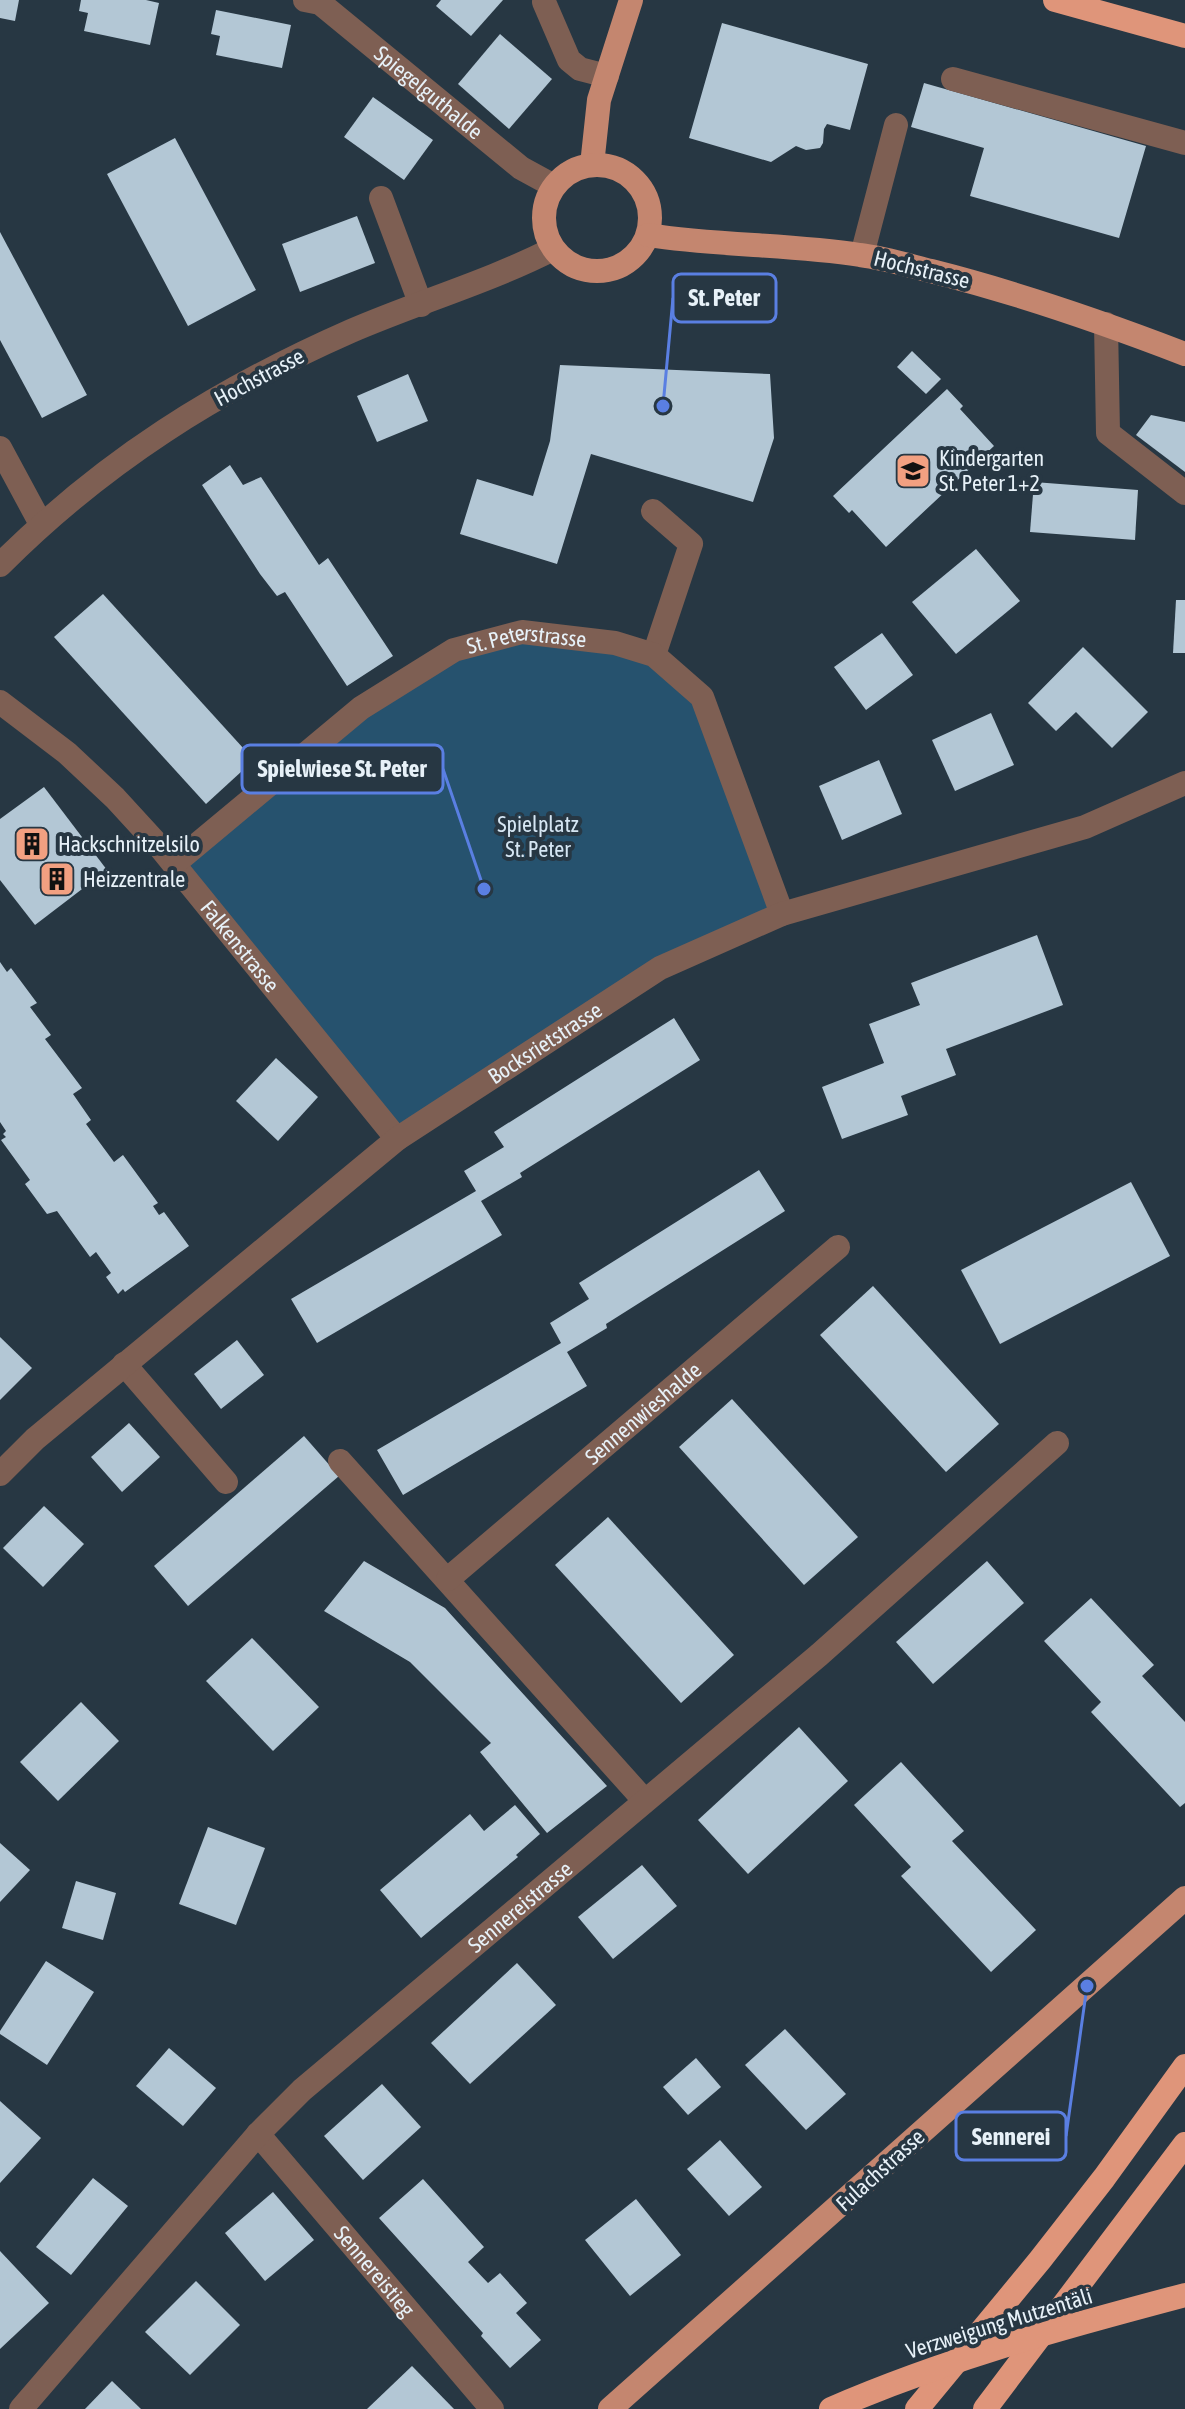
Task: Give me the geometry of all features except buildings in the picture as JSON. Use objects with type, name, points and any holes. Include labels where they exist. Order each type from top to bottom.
[{"type":"highway","points":[[1055,0],[1185,36]]},
{"type":"highway","points":[[917,2409],[1040,2260],[1185,2066]]},
{"type":"highway","points":[[985,2409],[1185,2144]]},
{"type":"highway","name":"Verzweigung Mutzentäli","points":[[831,2409],[940,2365],[1185,2295]]},
{"type":"main road","points":[[592,165],[599,100],[631,0]]},
{"type":"main road","points":[[592,165],[611,166],[628,174],[641,187],[649,204],[651,223],[648,235],[635,256],[620,266],[602,271],[583,270],[566,262],[553,249],[546,232],[544,214],[548,195],[554,186],[574,170],[592,165]]},
{"type":"main road","name":"Hochstrasse","points":[[648,235],[862,255],[985,285],[1106,324],[1185,354]]},
{"type":"main road","name":"Fulachstrasse","points":[[610,2409],[1185,1898]]},
{"type":"street","name":"Spiegelguthalde","points":[[305,0],[320,3],[521,168],[554,186]]},
{"type":"street","points":[[544,2],[569,60],[580,69],[607,76]]},
{"type":"street","points":[[953,79],[1185,143]]},
{"type":"street","points":[[862,255],[896,125]]},
{"type":"street","points":[[381,198],[421,305]]},
{"type":"street","name":"Hochstrasse","points":[[0,565],[41,524],[98,476],[151,438],[210,403],[282,362],[355,329],[480,282],[553,249]]},
{"type":"street","points":[[1106,324],[1108,433],[1185,493]]},
{"type":"street","points":[[0,448],[41,524]]},
{"type":"street","points":[[653,511],[691,544],[654,655]]},
{"type":"street","name":"St. Peterstrasse","points":[[175,863],[361,708],[454,650],[522,632],[615,643],[654,655],[702,697],[782,914]]},
{"type":"street","name":"Falkenstrasse","points":[[0,702],[76,762],[115,798],[175,863],[397,1139]]},
{"type":"street","name":"Bocksrietstrasse","points":[[0,1474],[35,1439],[397,1139],[660,968],[782,914],[1085,827],[1185,783]]},
{"type":"street","name":"Sennenwieshalde","points":[[448,1579],[838,1247]]},
{"type":"street","points":[[124,1364],[226,1482]]},
{"type":"street","name":"Sennereistrasse","points":[[21,2409],[258,2134],[302,2090],[819,1655],[1057,1443]]},
{"type":"street","points":[[340,1461],[644,1800]]},
{"type":"street","name":"Sennereistieg","points":[[258,2134],[492,2409]]},
{"type":"green space","name":"Spielplatz St. Peter","points":[[522,632],[615,643],[702,697],[782,914],[660,968],[397,1139],[175,863],[454,650]]},
{"type":"place","name":"St. Peter","points":[[663,406]]},
{"type":"place","name":"Kindergarten St. Peter 1+2","points":[[913,471]]},
{"type":"place","name":"Hackschnitzelsilo","points":[[32,844]]},
{"type":"place","name":"Heizzentrale","points":[[57,879]]},
{"type":"place","name":"Spielwiese St. Peter","points":[[484,889]]},
{"type":"place","name":"Sennerei","points":[[1087,1986]]}]
